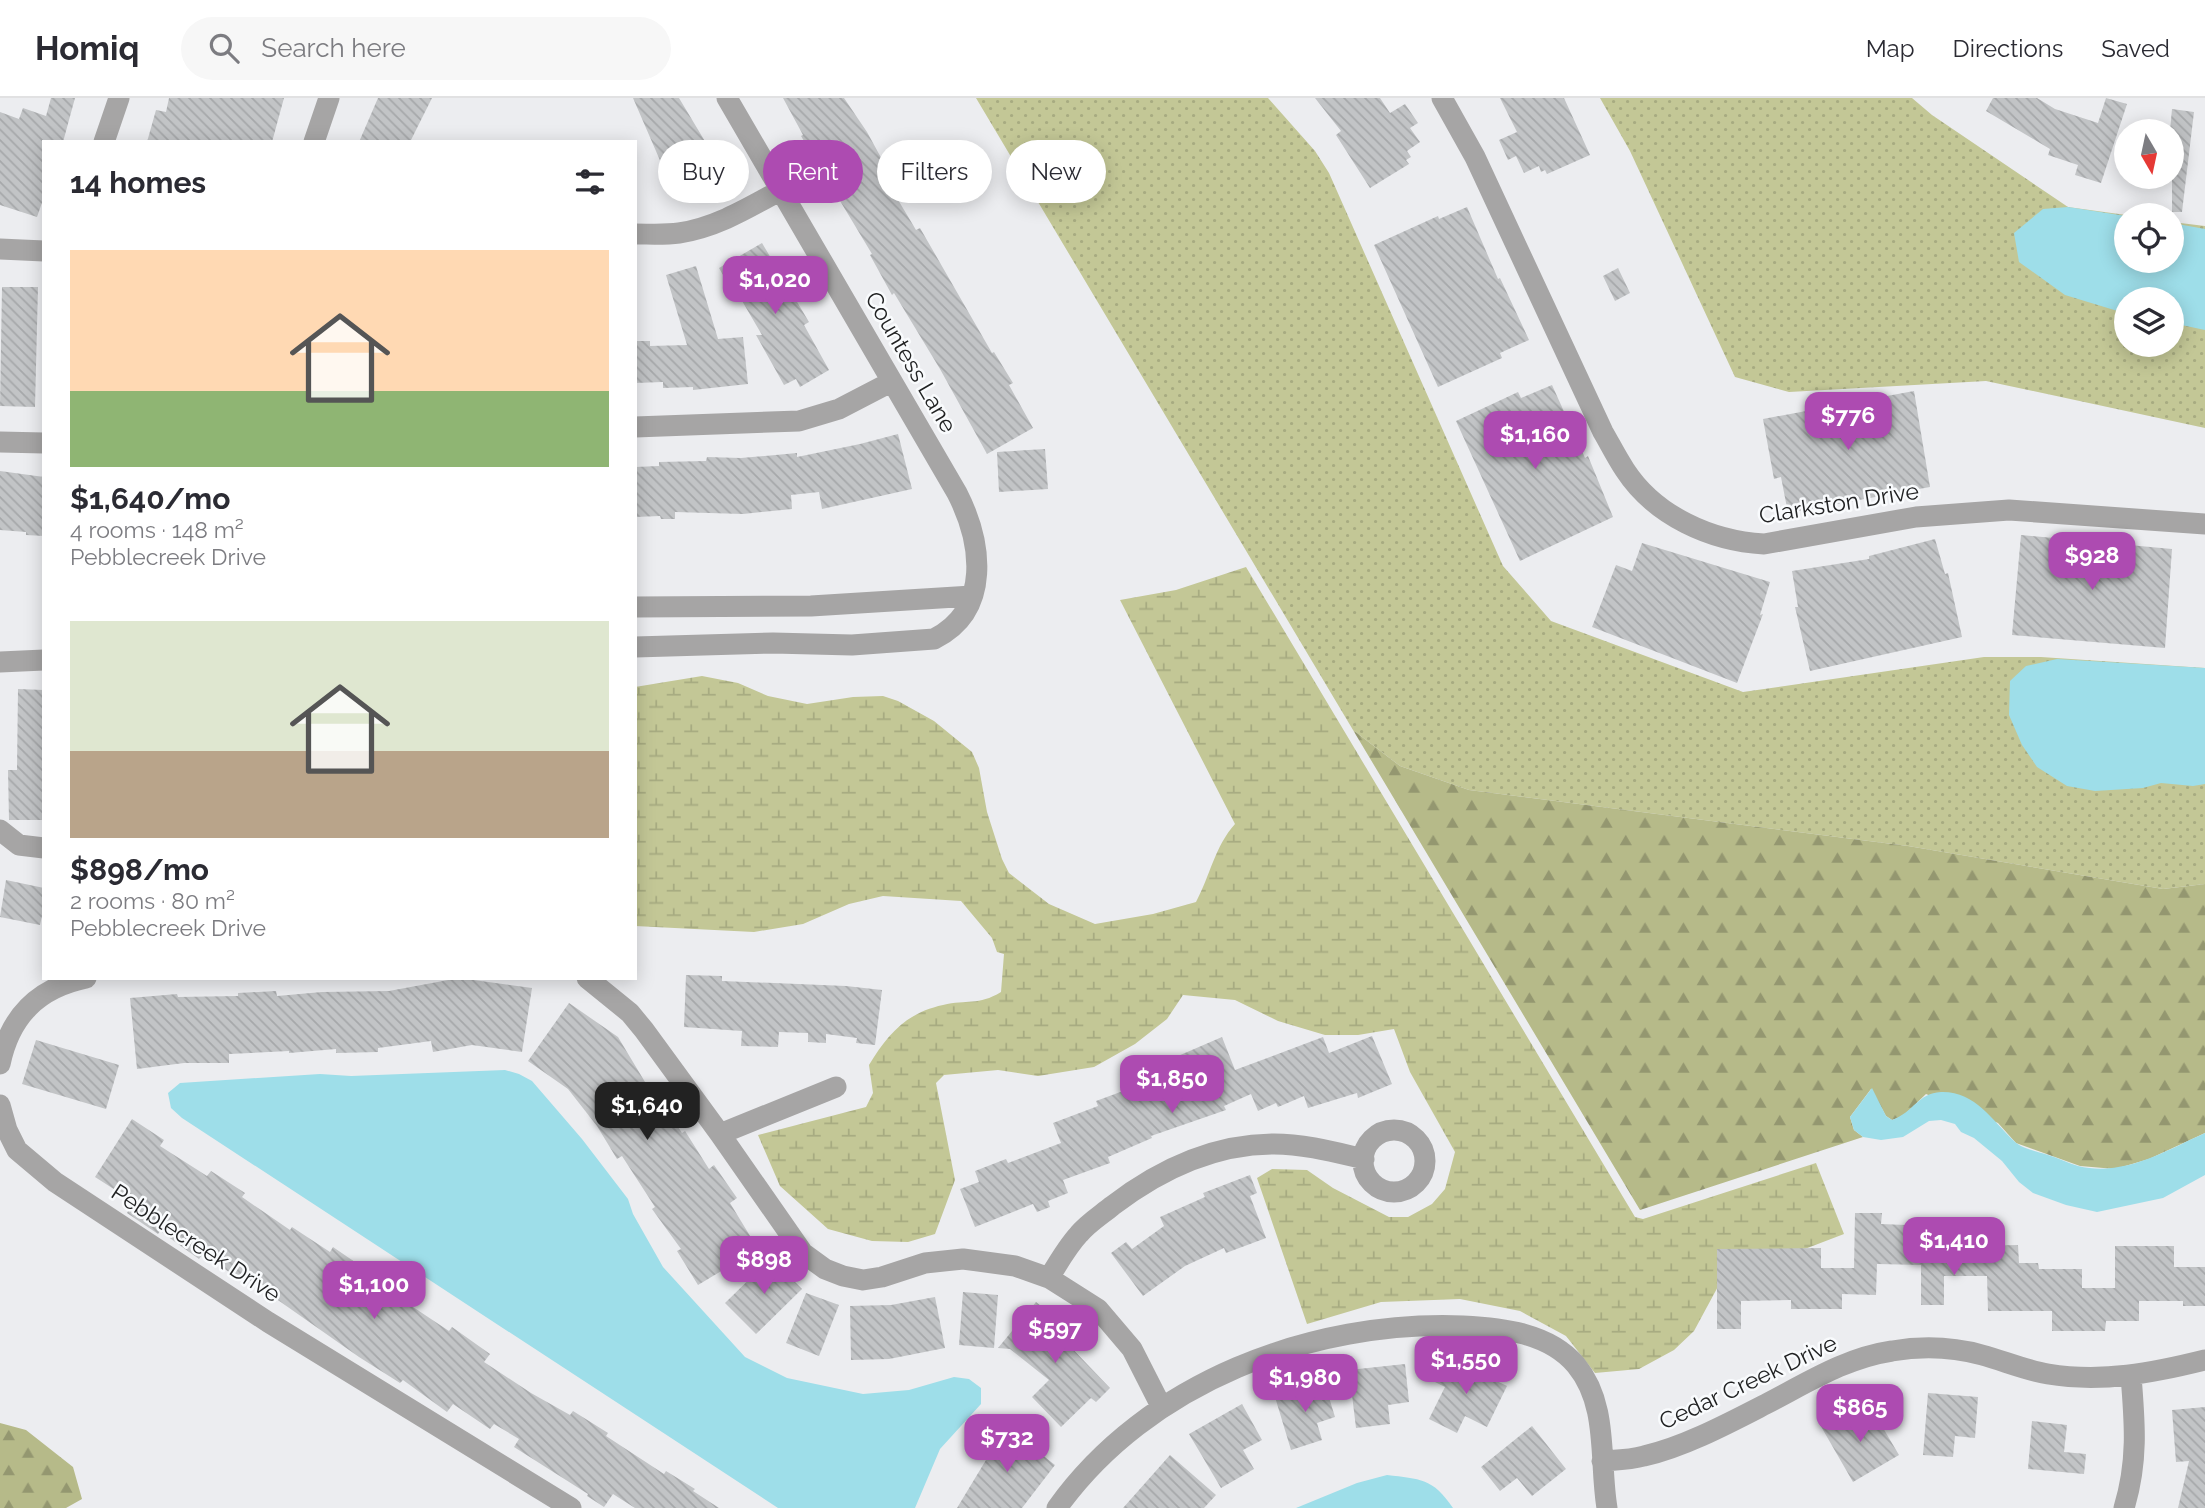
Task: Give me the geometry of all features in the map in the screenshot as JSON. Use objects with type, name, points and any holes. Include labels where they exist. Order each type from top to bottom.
[{"type":"street","points":[[105,140],[120,98]]},
{"type":"street","points":[[315,140],[329,98]]},
{"type":"street","name":"Countess Lane","points":[[727,98],[763,159]]},
{"type":"street","name":"Clarkston Drive","points":[[1442,98],[1475,157],[1603,432],[1626,471],[1639,487],[1677,518],[1720,538],[1764,544],[1916,517],[1984,511],[2009,510],[2205,524]]},
{"type":"street","points":[[637,234],[676,233],[697,229],[737,214],[763,200]]},
{"type":"street","name":"Countess Lane","points":[[788,203],[964,507],[976,549],[977,574],[972,596]]},
{"type":"street","points":[[0,249],[42,251]]},
{"type":"street","points":[[637,427],[799,421],[839,409],[891,382]]},
{"type":"street","points":[[0,442],[42,443]]},
{"type":"street","points":[[637,607],[822,606],[972,596]]},
{"type":"street","points":[[637,647],[919,642],[945,634],[959,619],[972,596]]},
{"type":"street","points":[[0,662],[42,660]]},
{"type":"street","points":[[0,830],[19,845],[42,848]]},
{"type":"street","points":[[0,1064],[17,1019],[32,1003],[50,989],[79,980]]},
{"type":"street","points":[[589,980],[630,1013],[720,1134],[803,1253],[825,1269],[863,1280],[882,1277],[925,1263],[963,1259],[1015,1266],[1049,1278],[1098,1309],[1132,1349],[1162,1408]]},
{"type":"street","points":[[720,1134],[836,1087]]},
{"type":"street","name":"Pebblecreek Drive","points":[[0,1105],[7,1130],[18,1150],[55,1182],[268,1322],[571,1508]]},
{"type":"street","points":[[1049,1278],[1079,1233],[1097,1217],[1153,1179],[1180,1164],[1211,1152],[1239,1146],[1276,1144],[1308,1146],[1364,1158]]},
{"type":"street","points":[[1057,1508],[1090,1466],[1162,1408],[1240,1366],[1301,1344],[1344,1334],[1431,1325],[1498,1329],[1540,1340],[1559,1350],[1575,1364],[1596,1402],[1607,1508]]},
{"type":"street","name":"Cedar Creek Drive","points":[[1602,1461],[1662,1452],[1768,1404],[1825,1371],[1891,1351],[1925,1348],[1960,1350],[2045,1373],[2088,1378],[2153,1373],[2205,1360]]},
{"type":"street","points":[[2124,1508],[2135,1461],[2131,1376]]},
{"type":"green space","points":[[976,98],[1268,98],[1315,151],[1329,173],[1503,566],[1551,621],[1743,692],[1984,657],[2041,657],[2205,668],[2205,884],[2163,889],[1908,846],[1469,790],[1400,766],[1353,730],[1039,203],[1106,203],[1106,140],[1006,140],[1006,148]]},
{"type":"green space","points":[[1600,98],[1912,98],[1932,115],[2068,207],[2114,213],[2114,273],[2184,273],[2184,223],[2205,226],[2205,428],[1986,381],[1789,392],[1735,377],[1630,151]]},
{"type":"green space","points":[[1246,567],[1635,1217],[1643,1219],[1816,1163],[1844,1234],[1721,1281],[1694,1331],[1674,1350],[1639,1369],[1595,1373],[1566,1336],[1520,1311],[1460,1299],[1381,1302],[1307,1324],[1257,1178],[1272,1169],[1307,1170],[1333,1188],[1389,1217],[1408,1217],[1432,1204],[1445,1189],[1455,1152],[1410,1072],[1394,1029],[1358,1035],[1325,1035],[1278,1021],[1235,1000],[1183,995],[1167,1019],[1135,1044],[1094,1067],[1038,1076],[998,1070],[944,1075],[936,1083],[955,1180],[935,1234],[908,1242],[872,1241],[828,1229],[780,1186],[758,1135],[866,1107],[873,1093],[869,1065],[899,1026],[918,1013],[930,1009],[951,1003],[979,1001],[1001,992],[1004,954],[997,952],[992,938],[961,901],[883,896],[849,904],[803,924],[754,932],[637,926],[637,687],[702,676],[738,683],[768,696],[807,704],[853,697],[883,696],[898,701],[934,721],[972,752],[979,768],[987,812],[1009,873],[1049,904],[1095,924],[1153,914],[1196,902],[1218,851],[1235,824],[1120,600],[1176,590]]},
{"type":"green space","points":[[1353,730],[1400,766],[1469,790],[1908,846],[2163,889],[2205,884],[2205,1133],[2149,1159],[2115,1169],[2080,1166],[2016,1143],[1998,1123],[1926,1094],[1903,1116],[1892,1120],[1886,1116],[1871,1089],[1850,1117],[1854,1130],[1863,1137],[1640,1210]]},
{"type":"green space","points":[[0,1423],[26,1430],[73,1467],[82,1499],[66,1508],[0,1508]]},
{"type":"water","points":[[2068,207],[2114,214],[2114,273],[2184,273],[2184,225],[2205,229],[2205,330],[2184,326],[2184,287],[2114,287],[2114,310],[2065,295],[2019,262],[2014,233],[2043,209]]},
{"type":"water","points":[[2057,659],[2205,668],[2205,784],[2193,786],[2161,783],[2143,788],[2095,791],[2067,786],[2037,767],[2022,745],[2009,715],[2010,681],[2026,666]]},
{"type":"water","points":[[505,1070],[532,1081],[582,1139],[628,1199],[633,1214],[663,1267],[745,1357],[787,1378],[863,1394],[909,1390],[954,1377],[969,1379],[981,1388],[981,1404],[940,1449],[915,1508],[778,1508],[182,1118],[171,1108],[168,1093],[180,1083],[320,1074],[351,1076]]},
{"type":"water","points":[[1872,1088],[1886,1116],[1892,1120],[1933,1093],[1964,1096],[1982,1108],[2021,1146],[2078,1166],[2112,1168],[2128,1165],[2205,1133],[2205,1175],[2163,1198],[2097,1212],[2066,1205],[2033,1193],[2019,1182],[2002,1161],[1974,1138],[1961,1132],[1955,1124],[1941,1120],[1929,1121],[1903,1137],[1881,1140],[1863,1137],[1854,1130],[1850,1117]]},
{"type":"water","points":[[1387,1475],[1432,1485],[1453,1508],[1296,1508],[1357,1483]]},
{"type":"building","points":[[51,98],[75,98],[64,140],[42,140],[42,203],[37,217],[0,205],[0,112],[19,119],[23,108],[46,116]]},
{"type":"building","points":[[169,98],[284,98],[273,140],[148,140],[156,110],[166,112]]},
{"type":"building","points":[[378,98],[432,98],[411,140],[360,140]]},
{"type":"building","points":[[633,98],[679,98],[704,140],[658,140],[658,156]]},
{"type":"building","points":[[783,98],[844,98],[877,150],[877,203],[900,203],[916,230],[920,228],[992,353],[994,352],[1013,383],[1009,385],[1033,428],[987,454],[940,369],[894,293],[892,295],[870,255],[872,254],[841,203],[863,203],[863,140],[803,140]]},
{"type":"building","points":[[1315,98],[1380,98],[1390,113],[1405,104],[1418,123],[1410,128],[1420,142],[1407,151],[1411,157],[1406,160],[1409,164],[1370,188],[1336,135],[1341,131]]},
{"type":"building","points":[[1500,98],[1564,98],[1590,155],[1547,174],[1545,170],[1541,172],[1539,166],[1524,173],[1516,156],[1508,160],[1499,140],[1517,132]]},
{"type":"building","points":[[1993,98],[2037,98],[2055,109],[2098,123],[2106,98],[2127,104],[2122,119],[2114,119],[2114,144],[2101,183],[2075,175],[2078,165],[2048,155],[2050,149],[1986,111]]},
{"type":"building","points":[[2172,109],[2194,112],[2183,203],[2172,203],[2172,189],[2184,189],[2184,119],[2171,119]]},
{"type":"building","points":[[1467,207],[1498,279],[1500,278],[1529,340],[1500,353],[1502,358],[1438,387],[1374,245],[1438,216],[1439,219]]},
{"type":"building","points":[[762,243],[809,322],[804,325],[829,370],[800,387],[796,379],[784,385],[756,335],[762,335],[719,268]]},
{"type":"building","points":[[696,266],[718,339],[743,337],[748,384],[693,390],[693,387],[663,388],[663,382],[637,383],[637,341],[650,341],[650,346],[687,345],[666,275]]},
{"type":"building","points":[[1618,268],[1630,293],[1615,301],[1603,276]]},
{"type":"building","points":[[2,287],[38,287],[35,407],[0,406]]},
{"type":"building","points":[[1552,385],[1585,458],[1588,456],[1613,517],[1520,561],[1456,421],[1518,392],[1521,398]]},
{"type":"building","points":[[1914,391],[1930,487],[1788,513],[1781,477],[1774,479],[1763,419]]},
{"type":"building","points":[[898,434],[912,489],[822,509],[819,492],[791,495],[792,509],[743,514],[675,512],[675,519],[661,519],[660,516],[637,517],[637,467],[659,466],[659,462],[706,461],[707,457],[741,458],[797,453],[797,457]]},
{"type":"building","points":[[1045,449],[1048,489],[999,492],[997,452]]},
{"type":"building","points":[[0,471],[42,477],[42,536],[0,530]]},
{"type":"building","points":[[2021,535],[2172,549],[2165,648],[2012,635]]},
{"type":"building","points":[[1935,539],[1945,574],[1948,573],[1962,637],[1810,671],[1795,607],[1798,607],[1792,571],[1869,559],[1869,556]]},
{"type":"building","points":[[1642,543],[1770,582],[1760,615],[1763,614],[1737,683],[1592,627],[1616,565],[1632,571]]},
{"type":"building","points":[[18,689],[42,690],[42,820],[9,820],[8,770],[17,770]]},
{"type":"building","points":[[6,880],[42,888],[40,925],[0,917]]},
{"type":"building","points":[[686,975],[722,976],[722,981],[882,990],[875,1045],[856,1043],[857,1038],[826,1034],[826,1043],[808,1042],[808,1033],[779,1032],[778,1047],[741,1046],[742,1031],[684,1027]]},
{"type":"building","points":[[448,980],[474,980],[532,988],[522,1052],[472,1045],[433,1052],[431,1041],[378,1048],[378,1052],[336,1053],[336,1049],[229,1054],[229,1063],[184,1063],[137,1069],[130,998],[177,994],[178,997],[238,996],[238,993],[276,991],[277,996],[389,991]]},
{"type":"building","points":[[569,1003],[618,1037],[651,1092],[654,1090],[709,1169],[714,1165],[737,1198],[730,1203],[758,1249],[698,1285],[677,1251],[681,1249],[652,1209],[655,1207],[622,1156],[617,1159],[597,1126],[568,1089],[528,1061]]},
{"type":"building","points":[[1372,1036],[1392,1084],[1358,1098],[1357,1093],[1308,1108],[1304,1096],[1278,1107],[1276,1103],[1258,1111],[1251,1094],[1224,1106],[1226,1110],[1151,1136],[1152,1138],[1108,1157],[1110,1163],[1063,1180],[1068,1193],[1048,1201],[1050,1207],[1037,1212],[1033,1204],[975,1227],[960,1189],[979,1182],[975,1171],[1006,1159],[1008,1163],[1061,1143],[1053,1123],[1098,1106],[1096,1101],[1182,1065],[1178,1056],[1222,1037],[1235,1070],[1323,1037],[1329,1053]]},
{"type":"building","points":[[36,1040],[119,1065],[106,1109],[22,1084]]},
{"type":"building","points":[[132,1119],[164,1140],[160,1146],[207,1176],[211,1171],[245,1193],[242,1197],[290,1230],[292,1227],[330,1252],[333,1247],[404,1301],[449,1331],[452,1327],[490,1354],[484,1362],[570,1415],[573,1411],[608,1433],[606,1436],[664,1474],[666,1471],[695,1489],[693,1491],[719,1508],[635,1508],[613,1494],[604,1507],[514,1447],[519,1439],[494,1424],[490,1429],[453,1404],[447,1412],[403,1380],[400,1383],[359,1357],[245,1277],[242,1281],[203,1254],[199,1259],[160,1231],[158,1234],[127,1213],[134,1202],[95,1177]]},
{"type":"building","points":[[1250,1175],[1257,1193],[1250,1196],[1266,1238],[1226,1253],[1224,1248],[1185,1266],[1143,1296],[1111,1253],[1126,1242],[1132,1249],[1164,1226],[1160,1217],[1205,1197],[1203,1193]]},
{"type":"building","points":[[1855,1213],[1882,1213],[1881,1224],[1906,1225],[1906,1234],[1971,1235],[1970,1246],[2018,1245],[2019,1263],[2038,1263],[2039,1269],[2082,1269],[2082,1288],[2115,1288],[2115,1246],[2174,1246],[2174,1267],[2205,1267],[2205,1306],[2183,1306],[2183,1301],[2139,1301],[2139,1321],[2106,1321],[2105,1331],[2052,1331],[2052,1311],[1988,1311],[1987,1276],[1944,1276],[1944,1305],[1921,1305],[1921,1265],[1877,1264],[1876,1295],[1842,1294],[1842,1309],[1791,1309],[1791,1300],[1741,1301],[1741,1329],[1717,1329],[1717,1249],[1821,1248],[1821,1268],[1854,1268]]},
{"type":"building","points":[[771,1258],[802,1289],[756,1334],[725,1303]]},
{"type":"building","points":[[963,1292],[998,1295],[994,1348],[959,1345]]},
{"type":"building","points":[[806,1293],[839,1305],[819,1356],[786,1343]]},
{"type":"building","points":[[935,1297],[945,1348],[889,1359],[851,1360],[850,1306],[891,1305]]},
{"type":"building","points":[[1036,1302],[1071,1330],[1064,1340],[1110,1388],[1096,1402],[1091,1398],[1061,1427],[1032,1397],[1049,1380],[1010,1349],[998,1348]]},
{"type":"building","points":[[1447,1357],[1507,1386],[1487,1427],[1465,1416],[1457,1433],[1429,1419],[1445,1387],[1435,1382]]},
{"type":"building","points":[[1405,1364],[1409,1402],[1388,1405],[1390,1424],[1356,1428],[1349,1370]]},
{"type":"building","points":[[1324,1381],[1335,1417],[1317,1423],[1322,1440],[1291,1450],[1275,1397]]},
{"type":"building","points":[[1928,1393],[1978,1397],[1975,1438],[1955,1436],[1953,1457],[1923,1455]]},
{"type":"building","points":[[1242,1404],[1262,1440],[1243,1450],[1254,1469],[1221,1488],[1189,1434]]},
{"type":"building","points":[[2205,1407],[2205,1508],[2178,1508],[2189,1461],[2176,1462],[2172,1410]]},
{"type":"building","points":[[1873,1411],[1899,1455],[1853,1482],[1819,1423],[1837,1413],[1846,1427]]},
{"type":"building","points":[[2032,1421],[2067,1425],[2064,1452],[2086,1454],[2084,1474],[2028,1469]]},
{"type":"building","points":[[1006,1426],[1055,1465],[1022,1508],[957,1508],[986,1460],[981,1456]]},
{"type":"building","points":[[1532,1426],[1566,1469],[1532,1496],[1517,1478],[1500,1491],[1481,1467]]},
{"type":"building","points":[[1170,1455],[1216,1495],[1204,1508],[1123,1508]]}]
